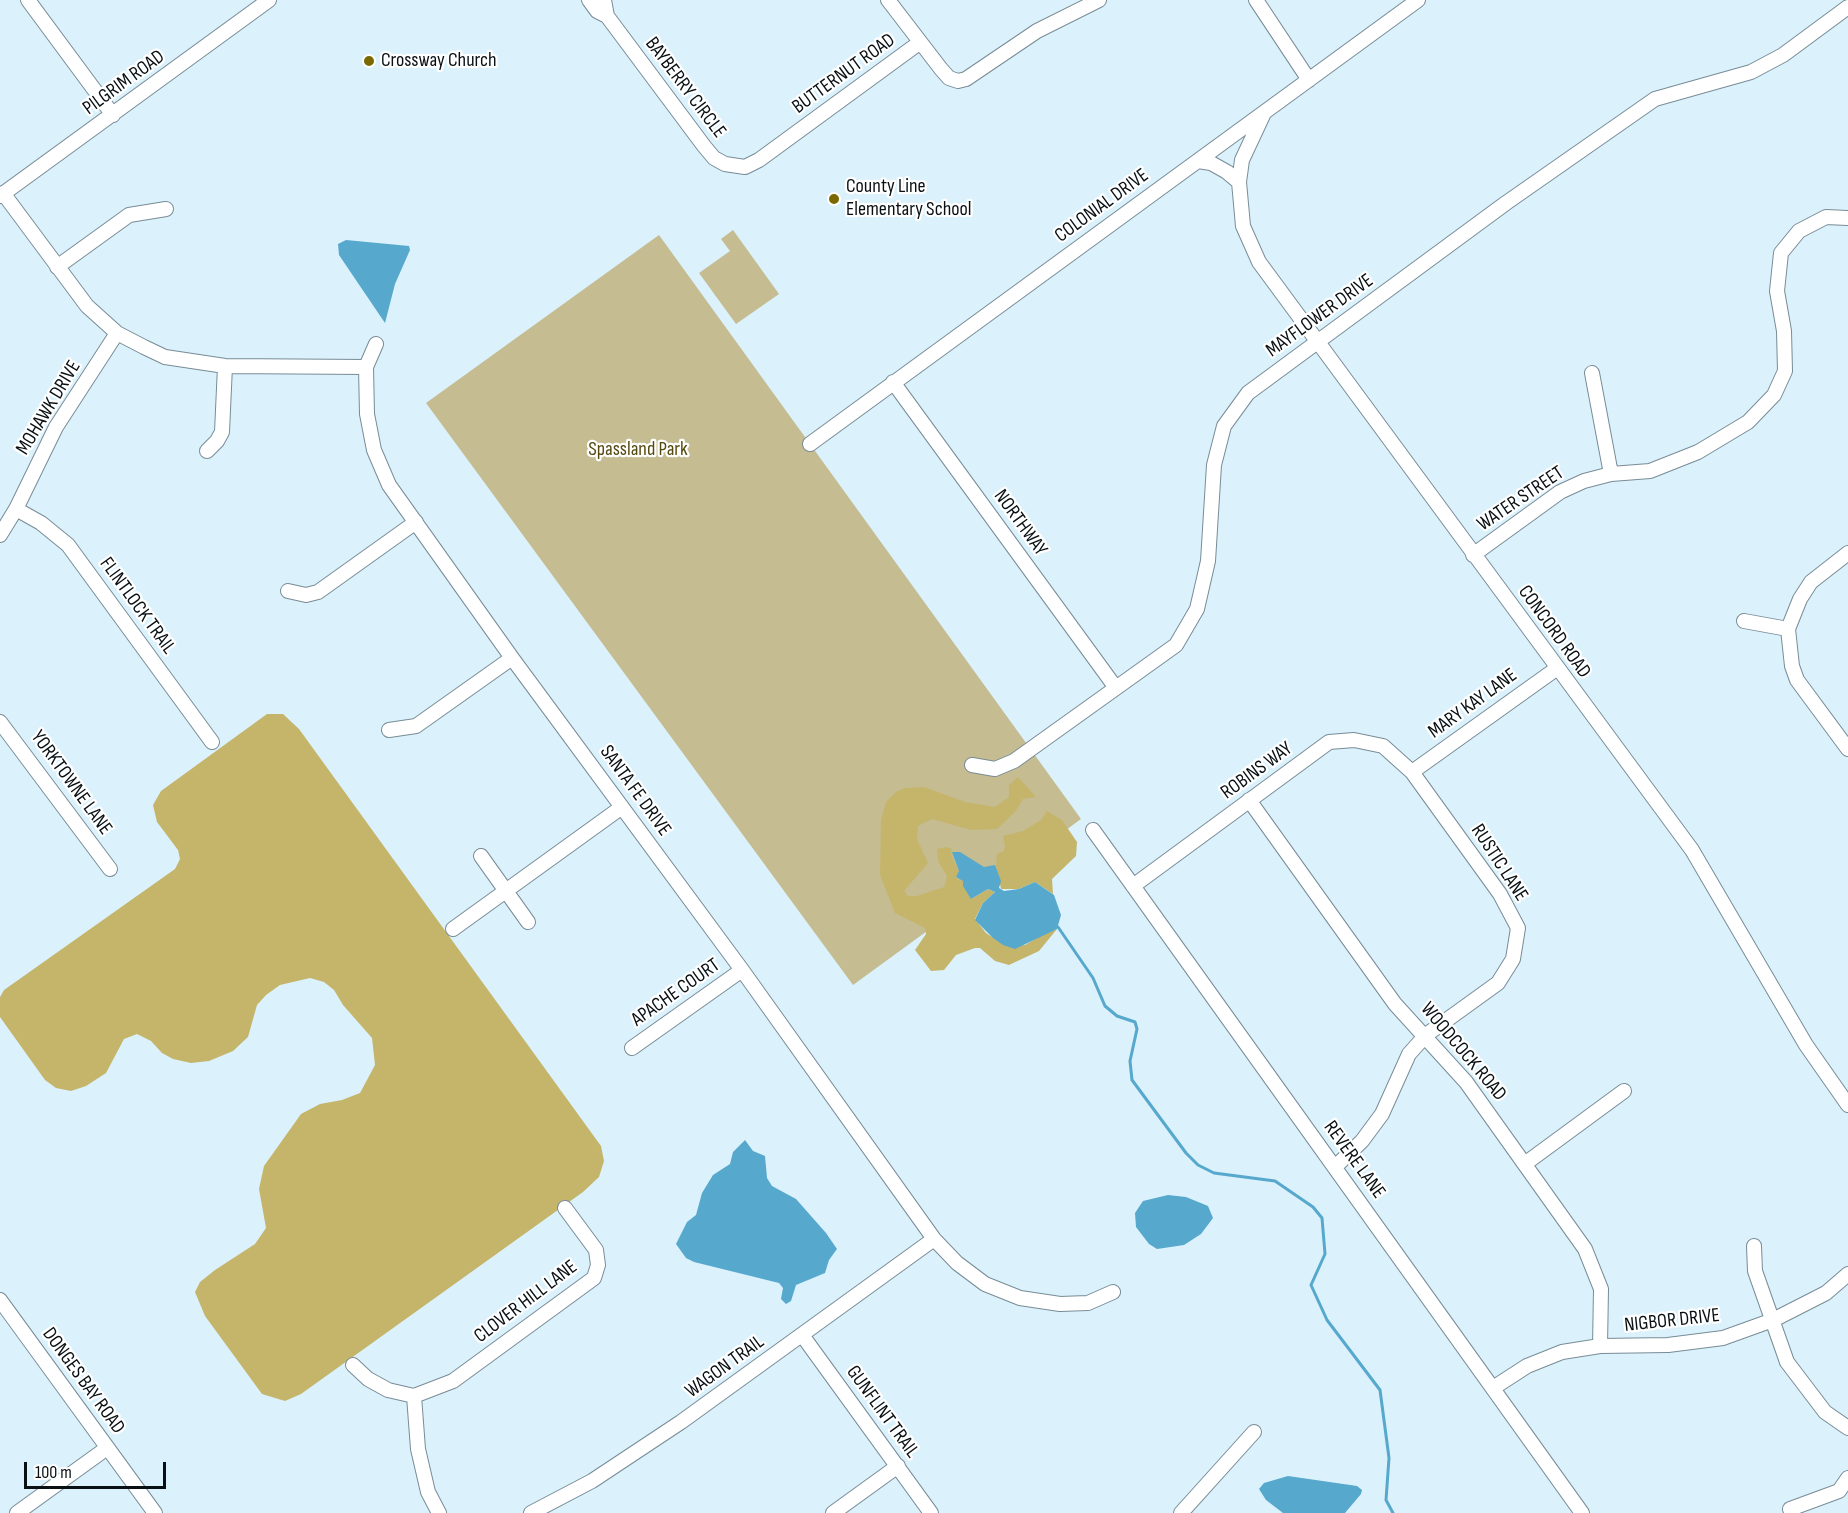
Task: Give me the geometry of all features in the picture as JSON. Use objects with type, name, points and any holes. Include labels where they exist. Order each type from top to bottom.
[{"type":"street","points":[[28,0],[113,115]]},
{"type":"street","name":"PILGRIM ROAD","points":[[2,194],[269,0]]},
{"type":"street","points":[[589,0],[597,11],[607,16]]},
{"type":"street","name":"BAYBERRY CIRCLE","points":[[604,0],[607,16],[714,158],[725,164],[745,167],[759,160]]},
{"type":"street","points":[[888,0],[920,42]]},
{"type":"street","points":[[1256,0],[1309,80]]},
{"type":"street","name":"COLONIAL DRIVE","points":[[810,444],[1418,0]]},
{"type":"street","name":"BUTTERNUT ROAD","points":[[759,160],[920,42],[949,78],[958,81],[966,79],[1037,31],[1090,2]]},
{"type":"street","name":"MAYFLOWER DRIVE","points":[[972,765],[995,769],[1007,765],[1176,645],[1197,609],[1208,561],[1214,465],[1224,426],[1248,393],[1654,99],[1752,72],[1783,55],[1848,8]]},
{"type":"street","name":"CONCORD ROAD","points":[[1264,113],[1242,160],[1239,182],[1243,225],[1258,262],[1556,669],[1692,850],[1806,1045],[1848,1105]]},
{"type":"street","points":[[1198,161],[1219,167],[1239,182]]},
{"type":"street","points":[[2,194],[87,306],[117,333],[165,357],[225,366],[366,367]]},
{"type":"street","points":[[57,267],[129,215],[166,209]]},
{"type":"street","name":"WATER STREET","points":[[1473,555],[1560,492],[1584,481],[1611,474],[1650,471],[1698,452],[1748,422],[1774,396],[1785,371],[1784,331],[1777,291],[1781,253],[1799,231],[1826,217],[1848,218]]},
{"type":"street","name":"MOHAWK DRIVE","points":[[0,535],[16,509],[56,427],[117,333]]},
{"type":"street","name":"SANTA FE DRIVE","points":[[376,344],[366,367],[367,414],[374,450],[388,485],[512,658],[742,970],[934,1239],[957,1263],[986,1284],[1020,1298],[1060,1304],[1088,1303],[1113,1292]]},
{"type":"street","points":[[207,451],[222,432],[225,366]]},
{"type":"street","points":[[1592,373],[1611,474]]},
{"type":"street","name":"NORTHWAY","points":[[893,382],[1116,688]]},
{"type":"street","name":"FLINTLOCK TRAIL","points":[[16,509],[40,523],[68,545],[212,742]]},
{"type":"street","points":[[288,591],[306,595],[318,592],[416,522]]},
{"type":"street","points":[[1848,554],[1811,582],[1800,598],[1788,629],[1792,666],[1797,680],[1806,696],[1848,749]]},
{"type":"street","points":[[1744,621],[1788,629]]},
{"type":"street","points":[[389,730],[416,726],[512,658]]},
{"type":"street","name":"MARY KAY LANE","points":[[1412,772],[1556,669]]},
{"type":"street","name":"YORKTOWNE LANE","points":[[0,722],[110,869]]},
{"type":"street","name":"ROBINS WAY","points":[[1133,886],[1329,742],[1354,740],[1383,746],[1412,772]]},
{"type":"street","name":"RUSTIC LANE","points":[[1335,1167],[1362,1141],[1382,1114],[1409,1054],[1426,1035],[1498,983],[1513,959],[1518,928],[1500,894],[1412,772]]},
{"type":"street","name":"WOODCOCK ROAD","points":[[1249,800],[1395,1004],[1426,1035],[1466,1082],[1526,1163],[1585,1249],[1601,1289],[1600,1346]]},
{"type":"street","points":[[453,929],[622,807]]},
{"type":"street","name":"REVERE LANE","points":[[1093,830],[1582,1513]]},
{"type":"street","points":[[482,855],[528,922]]},
{"type":"street","name":"APACHE COURT","points":[[632,1048],[742,970]]},
{"type":"street","points":[[1526,1163],[1624,1091]]},
{"type":"street","name":"CLOVER HILL LANE","points":[[414,1396],[453,1381],[594,1278],[598,1265],[596,1250],[565,1208]]},
{"type":"street","name":"WAGON TRAIL","points":[[531,1513],[592,1481],[662,1435],[934,1239]]},
{"type":"street","points":[[1754,1246],[1755,1271],[1787,1362],[1825,1412],[1848,1428]]},
{"type":"street","name":"NIGBOR DRIVE","points":[[1493,1388],[1527,1366],[1562,1352],[1600,1346],[1668,1345],[1723,1338],[1773,1320],[1826,1293],[1848,1274]]},
{"type":"street","name":"DONGES BAY ROAD","points":[[0,1300],[155,1513]]},
{"type":"street","name":"GUNFLINT TRAIL","points":[[802,1335],[930,1513]]},
{"type":"street","points":[[353,1365],[368,1379],[388,1390],[414,1396],[418,1449],[428,1492],[440,1513]]},
{"type":"street","points":[[1180,1513],[1254,1432]]},
{"type":"street","points":[[17,1513],[107,1448]]},
{"type":"street","points":[[833,1513],[898,1466]]},
{"type":"street","points":[[1790,1509],[1839,1491],[1848,1479]]},
{"type":"green space","points":[[733,230],[779,294],[736,324],[699,273],[730,251],[721,239]]},
{"type":"green space","name":"Spassland Park","points":[[659,235],[1081,819],[853,985],[426,403]]},
{"type":"shaded area","points":[[267,714],[283,714],[299,729],[601,1146],[604,1161],[599,1177],[583,1192],[301,1394],[285,1401],[262,1394],[205,1316],[195,1292],[200,1282],[215,1270],[255,1244],[266,1228],[259,1189],[264,1166],[301,1114],[320,1104],[342,1100],[360,1093],[375,1065],[372,1038],[343,1005],[334,990],[324,982],[310,978],[280,985],[266,995],[257,1005],[248,1037],[233,1051],[209,1061],[191,1063],[173,1059],[162,1053],[151,1041],[137,1034],[124,1039],[106,1073],[86,1086],[71,1091],[56,1088],[45,1080],[0,1017],[0,997],[4,990],[175,869],[180,859],[178,850],[157,822],[153,805],[161,791]]},
{"type":"shaded area","points":[[1018,777],[1036,797],[1023,799],[1015,812],[997,829],[971,830],[932,819],[918,826],[917,839],[928,863],[904,891],[908,896],[917,896],[944,887],[947,876],[938,861],[937,849],[946,847],[952,849],[951,855],[959,872],[957,879],[963,881],[971,899],[988,889],[995,892],[983,903],[975,919],[986,933],[1004,945],[1025,945],[1057,929],[1039,951],[1009,965],[995,961],[980,948],[975,948],[956,955],[944,970],[931,971],[915,950],[926,934],[925,928],[895,913],[880,875],[881,820],[886,802],[896,792],[905,788],[924,787],[965,802],[995,807],[1009,797],[1009,785]]},
{"type":"shaded area","points":[[1047,811],[1062,820],[1077,842],[1076,856],[1052,879],[1053,894],[1035,882],[1019,889],[1001,889],[996,866],[997,854],[1004,851],[1003,836],[1023,831],[1041,820]]},
{"type":"water","points":[[346,240],[409,246],[410,250],[395,284],[385,323],[339,255],[338,244]]},
{"type":"water","points":[[952,852],[960,852],[984,867],[995,865],[1001,881],[999,888],[1004,891],[1019,889],[1035,882],[1054,895],[1061,915],[1057,929],[1015,949],[993,938],[975,920],[983,903],[995,892],[988,889],[971,899],[963,886],[963,881],[956,877],[959,871]]},
{"type":"water","points":[[745,1140],[753,1151],[765,1156],[767,1178],[772,1186],[796,1199],[837,1249],[829,1260],[825,1273],[796,1285],[791,1301],[786,1304],[781,1299],[783,1288],[779,1283],[694,1262],[686,1258],[676,1244],[687,1222],[696,1215],[702,1193],[713,1175],[730,1164],[733,1152]]},
{"type":"water","points":[[1168,1195],[1186,1197],[1208,1206],[1213,1218],[1201,1234],[1184,1245],[1157,1249],[1149,1244],[1136,1227],[1135,1213],[1143,1201]]},
{"type":"water","points":[[1288,1476],[1357,1486],[1362,1490],[1345,1513],[1283,1513],[1266,1500],[1259,1489],[1264,1483]]},
{"type":"waterway","points":[[1058,927],[1093,978],[1105,1006],[1117,1016],[1135,1022],[1137,1029],[1130,1061],[1132,1080],[1186,1153],[1198,1165],[1214,1173],[1275,1181],[1313,1207],[1322,1218],[1325,1254],[1311,1285],[1327,1320],[1380,1390],[1389,1458],[1386,1500],[1393,1513]]},
{"type":"place","name":"Crossway Church","points":[[369,61]]},
{"type":"place","name":"County Line Elementary School","points":[[834,199]]}]
